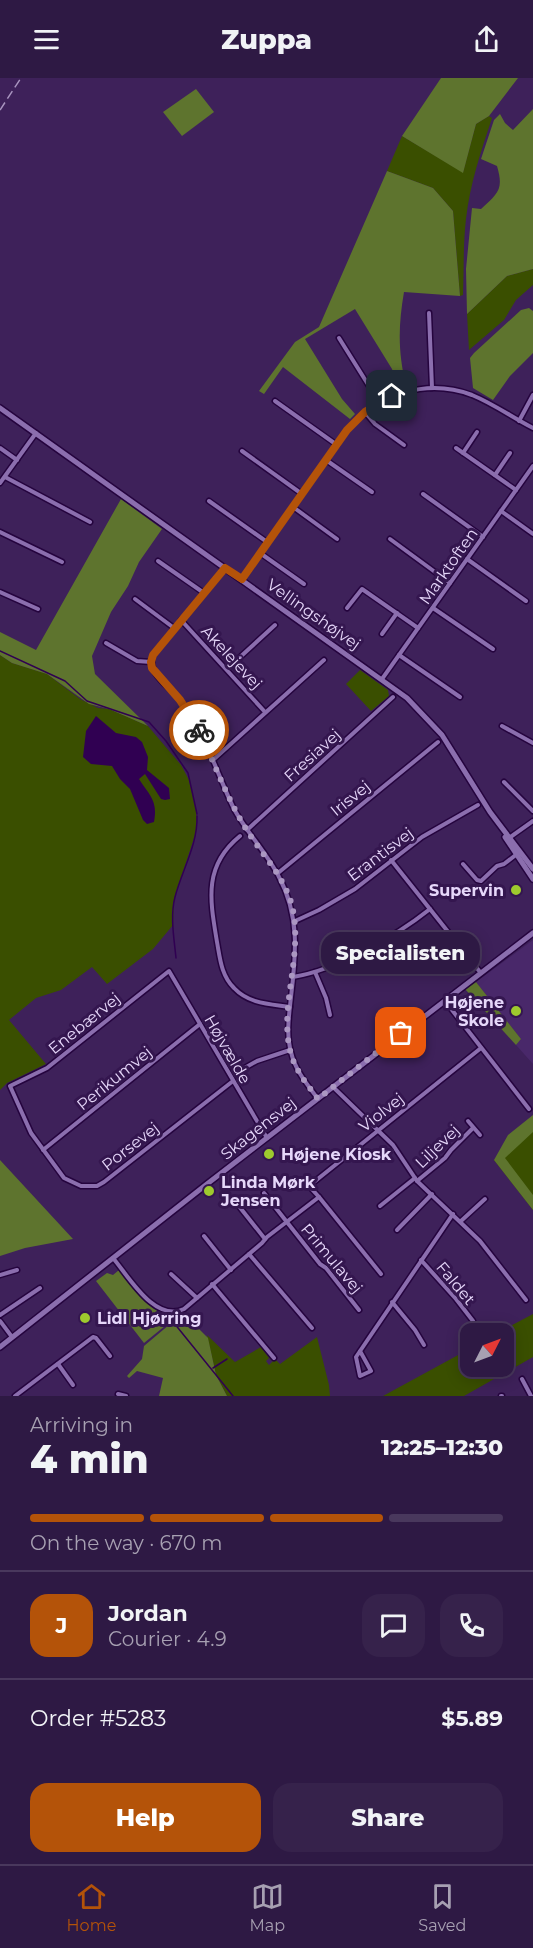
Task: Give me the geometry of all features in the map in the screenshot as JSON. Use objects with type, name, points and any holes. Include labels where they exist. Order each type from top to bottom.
[{"type":"street","points":[[429,313],[432,388]]},
{"type":"street","points":[[339,338],[379,402]]},
{"type":"street","points":[[242,579],[347,430],[379,402],[405,391],[432,388],[456,391],[472,395],[533,428]]},
{"type":"street","points":[[519,421],[533,395]]},
{"type":"street","points":[[275,401],[337,445]]},
{"type":"street","name":"Vellingshøjvej","points":[[0,408],[382,679],[419,709],[442,735],[494,821],[533,869]]},
{"type":"street","points":[[365,412],[375,424],[404,445]]},
{"type":"street","points":[[463,453],[477,432]]},
{"type":"street","points":[[0,483],[36,433]]},
{"type":"street","points":[[0,448],[17,460]]},
{"type":"street","points":[[456,448],[516,490]]},
{"type":"street","points":[[242,451],[302,494]]},
{"type":"street","points":[[495,475],[510,453]]},
{"type":"street","points":[[326,460],[372,492]]},
{"type":"street","name":"Marktoften","points":[[382,679],[533,466]]},
{"type":"street","points":[[5,477],[90,522]]},
{"type":"street","points":[[423,494],[483,537]]},
{"type":"street","points":[[208,501],[267,542]]},
{"type":"street","points":[[293,507],[337,539]]},
{"type":"street","points":[[501,511],[533,534]]},
{"type":"street","points":[[0,532],[62,562]]},
{"type":"street","points":[[390,539],[450,583]]},
{"type":"street","points":[[260,553],[304,584]]},
{"type":"street","points":[[467,560],[526,601]]},
{"type":"street","points":[[158,561],[204,593]]},
{"type":"street","points":[[225,568],[174,628],[153,655],[151,662],[155,673],[188,711],[213,760],[234,809],[278,873],[291,902],[295,921],[296,947],[288,1031],[290,1050],[297,1069],[318,1099]]},
{"type":"street","points":[[347,608],[362,589],[418,628]]},
{"type":"street","points":[[0,592],[38,609]]},
{"type":"street","points":[[135,599],[174,628]]},
{"type":"street","points":[[433,608],[493,649]]},
{"type":"street","points":[[382,634],[397,613]]},
{"type":"street","name":"Akelejevej","points":[[181,620],[266,712]]},
{"type":"street","points":[[227,669],[275,625]]},
{"type":"street","points":[[106,643],[137,660],[151,662]]},
{"type":"street","points":[[399,656],[460,697]]},
{"type":"street","points":[[213,760],[324,660]]},
{"type":"street","name":"Fresiavej","points":[[247,830],[393,697]]},
{"type":"street","points":[[502,726],[533,743]]},
{"type":"street","name":"Irisvej","points":[[278,873],[438,742]]},
{"type":"street","points":[[504,782],[533,811]]},
{"type":"street","name":"Erantisvej","points":[[295,921],[355,889],[437,827],[478,805]]},
{"type":"street","points":[[508,839],[533,821]]},
{"type":"street","points":[[240,836],[221,857],[210,888],[221,964],[228,981],[245,997],[261,1003],[290,1007]]},
{"type":"street","points":[[463,864],[480,881],[497,866],[504,864],[519,853]]},
{"type":"street","name":"Vellingshøjvej","points":[[519,853],[533,879]]},
{"type":"street","points":[[391,860],[480,972]]},
{"type":"street","points":[[293,977],[315,972],[389,938],[430,909]]},
{"type":"street","name":"Skagensvej","points":[[0,1347],[533,933]]},
{"type":"street","name":"Højvælde","points":[[169,971],[267,1138]]},
{"type":"street","name":"Enebærvej","points":[[10,1086],[47,1068],[169,971]]},
{"type":"street","points":[[315,972],[326,998],[330,1015]]},
{"type":"street","points":[[444,1000],[529,1109]]},
{"type":"street","name":"Perikumvej","points":[[43,1150],[200,1024]]},
{"type":"street","name":"Violvej","points":[[319,1197],[309,1186],[481,1048]]},
{"type":"street","points":[[241,1070],[257,1061],[290,1050]]},
{"type":"street","name":"Porsevej","points":[[10,1086],[25,1121],[64,1178],[72,1184],[97,1186],[233,1081]]},
{"type":"street","name":"Liljevej","points":[[333,1087],[401,1155],[416,1180],[480,1241],[526,1300]]},
{"type":"street","name":"Liljevej","points":[[468,1121],[480,1135]]},
{"type":"street","name":"Liljevej","points":[[380,1206],[445,1158],[474,1128]]},
{"type":"street","name":"Primulavej","points":[[264,1193],[359,1310]]},
{"type":"street","name":"Liljevej","points":[[397,1230],[432,1194]]},
{"type":"street","name":"Primulavej","points":[[113,1258],[150,1302],[163,1311],[177,1312],[231,1270],[286,1221],[319,1197],[381,1274]]},
{"type":"street","points":[[461,1221],[485,1199]]},
{"type":"street","points":[[238,1205],[265,1239]]},
{"type":"street","name":"Faldet","points":[[360,1351],[453,1214]]},
{"type":"street","points":[[204,1236],[231,1270]]},
{"type":"street","points":[[249,1254],[312,1328]]},
{"type":"street","name":"Faldet","points":[[421,1260],[473,1321]]},
{"type":"street","points":[[0,1275],[17,1270]]},
{"type":"street","points":[[171,1274],[197,1298]]},
{"type":"street","points":[[212,1284],[274,1358]]},
{"type":"street","points":[[0,1315],[40,1288]]},
{"type":"street","points":[[392,1302],[424,1344]]},
{"type":"street","points":[[0,1322],[12,1337]]},
{"type":"street","points":[[19,1395],[93,1337],[110,1356]]},
{"type":"street","points":[[360,1351],[371,1371],[360,1376],[356,1357],[360,1351]]},
{"type":"street","points":[[58,1364],[73,1385]]},
{"type":"street","points":[[522,1379],[531,1396]]},
{"type":"street","points":[[118,1394],[126,1396]]},
{"type":"shaded area","points":[[96,716],[116,733],[136,737],[142,742],[148,757],[147,770],[169,788],[170,799],[161,799],[145,774],[139,779],[154,804],[154,822],[147,824],[143,820],[130,789],[112,766],[91,764],[83,757],[86,731]]},
{"type":"shaded area","name":"Højene Skole","points":[[533,940],[533,1064],[516,1045],[521,1039],[476,982]]},
{"type":"green space","points":[[441,78],[518,78],[489,116],[476,124],[463,173],[402,136]]},
{"type":"green space","points":[[196,89],[214,112],[182,136],[163,112]]},
{"type":"green space","points":[[533,109],[533,269],[507,276],[467,314],[466,269],[472,208],[481,209],[495,195],[500,181],[497,166],[481,159],[494,120],[500,114],[513,130]]},
{"type":"green space","points":[[489,116],[492,118],[470,193],[464,238],[463,295],[460,296],[453,211],[433,188],[387,171],[402,136],[463,172],[476,124]]},
{"type":"green space","points":[[387,171],[433,188],[453,211],[460,296],[404,292],[400,339],[401,362],[406,386],[398,388],[392,369],[355,309],[305,339],[342,399],[355,414],[350,419],[283,367],[264,394],[259,391],[295,342],[319,327]]},
{"type":"green space","points":[[533,269],[533,285],[516,300],[504,320],[469,350],[467,314],[507,276]]},
{"type":"green space","points":[[529,308],[533,311],[533,353],[510,376],[493,400],[473,388],[470,358],[521,310]]},
{"type":"green space","points":[[121,499],[162,529],[139,562],[128,586],[111,612],[92,656],[95,674],[148,726],[109,709],[89,704],[47,674],[12,663],[0,655],[0,632],[36,650]]},
{"type":"green space","points":[[0,655],[12,663],[47,674],[80,699],[98,708],[109,709],[148,726],[181,765],[189,780],[196,809],[197,829],[174,899],[173,925],[153,949],[107,984],[92,967],[61,990],[36,998],[9,1020],[46,1064],[7,1083],[0,1090]]},
{"type":"green space","points":[[360,670],[388,690],[389,696],[371,711],[346,684]]},
{"type":"green space","points":[[476,982],[521,1039],[516,1045],[465,989]]},
{"type":"green space","points":[[533,1115],[533,1132],[505,1158],[533,1195],[533,1210],[494,1160],[508,1135]]},
{"type":"green space","points":[[533,1128],[533,1210],[494,1160]]},
{"type":"green space","points":[[0,1160],[73,1239],[25,1248],[0,1256]]},
{"type":"green space","points":[[119,1270],[148,1304],[171,1321],[144,1343],[96,1281],[107,1273],[113,1275]]},
{"type":"green space","points":[[533,1314],[533,1357],[514,1368],[514,1324]]},
{"type":"green space","points":[[186,1316],[208,1338],[216,1375],[227,1396],[159,1396],[163,1378],[137,1371],[129,1378],[127,1376],[142,1359],[144,1346],[176,1319]]},
{"type":"green space","points":[[207,1335],[235,1362],[261,1347],[269,1358],[266,1361],[269,1365],[275,1359],[280,1364],[317,1337],[330,1396],[227,1396],[216,1375]]},
{"type":"green space","points":[[460,1354],[460,1377],[498,1377],[464,1396],[383,1396]]},
{"type":"waterway","points":[[0,651],[65,681],[87,701],[149,722],[166,741],[188,773],[197,814]]},
{"type":"waterway","points":[[176,958],[173,927],[174,904],[195,837],[197,816]]},
{"type":"waterway","points":[[174,1323],[233,1396]]},
{"type":"waterway","points":[[213,1368],[227,1359]]},
{"type":"railway","points":[[0,110],[21,78]]},
{"type":"way so far","points":[[199,730],[234,809],[278,873],[291,902],[295,921],[296,947],[288,1040],[293,1060],[303,1078],[318,1099],[401,1033]]},
{"type":"place","name":"Supervin","points":[[516,890]]},
{"type":"place","name":"Højene Skole","points":[[516,1011]]},
{"type":"place","name":"Specialisten","points":[[401,1033]]},
{"type":"place","name":"Højene Kiosk","points":[[269,1154]]},
{"type":"place","name":"Linda Mørk Jensen","points":[[209,1191]]},
{"type":"place","name":"Lidl Hjørring","points":[[85,1318]]},
{"type":"route","points":[[199,730],[180,700],[155,673],[151,662],[153,655],[225,568],[242,579],[347,430],[365,412],[392,396]]}]
